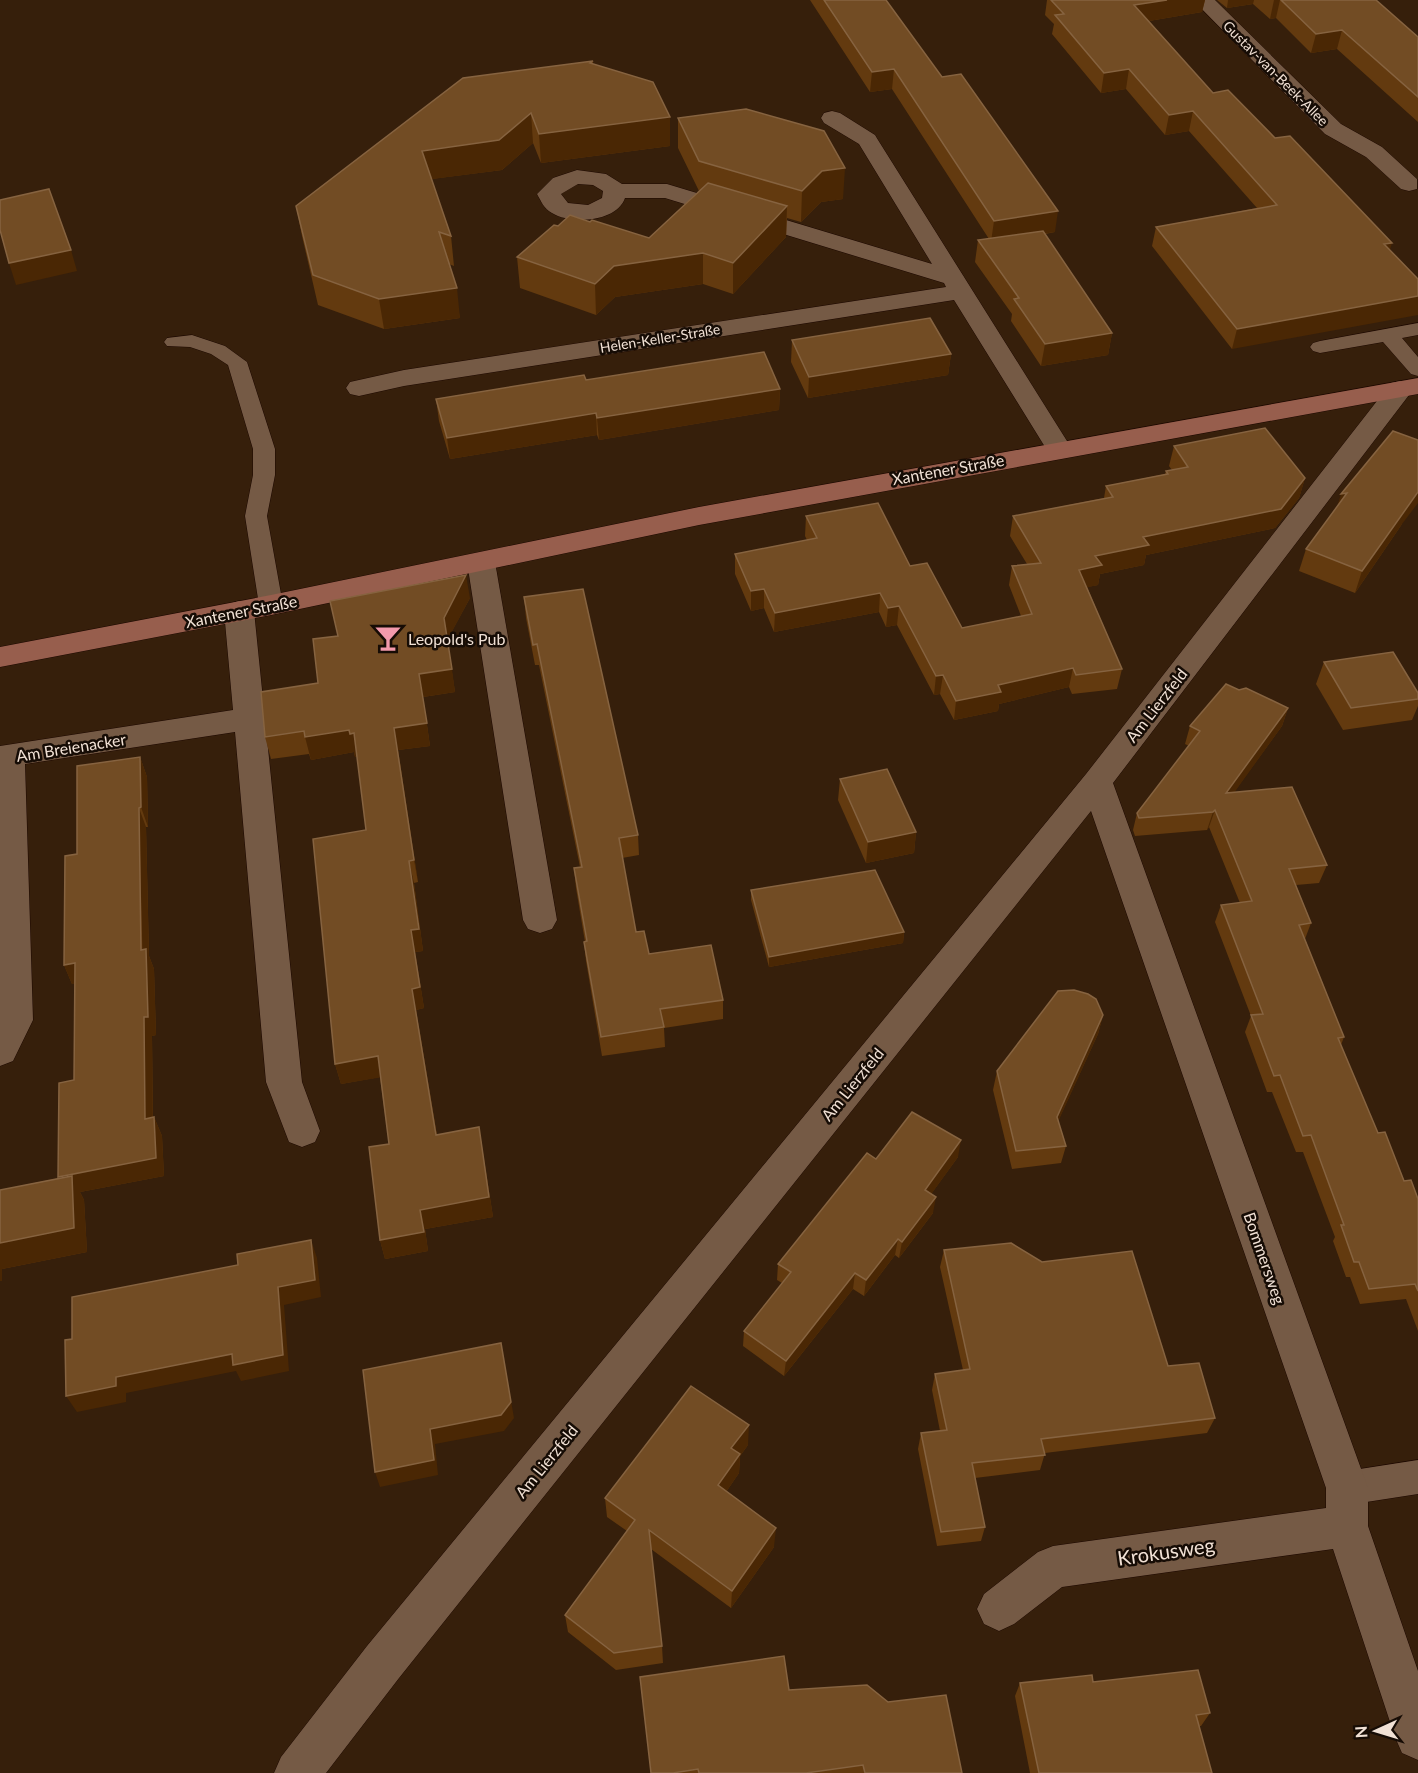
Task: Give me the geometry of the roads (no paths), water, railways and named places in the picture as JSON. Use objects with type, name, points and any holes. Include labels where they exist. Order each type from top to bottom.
[{"type":"main road","name":"Xantener Straße","points":[[0,657],[271,605],[699,516],[1412,382]]},
{"type":"street","name":"Gustav-van-Beek-Allee","points":[[1203,0],[1333,129],[1374,152],[1409,184]]},
{"type":"street","points":[[832,118],[867,140],[1059,449]]},
{"type":"street","points":[[615,191],[667,191],[957,285]]},
{"type":"street","name":"Helen-Keller-Straße","points":[[359,388],[405,378],[957,285]]},
{"type":"street","name":"Am Lierzfeld","points":[[297,1773],[383,1662],[1097,782],[1412,382]]},
{"type":"street","points":[[481,562],[540,920]]},
{"type":"street","points":[[239,611],[284,1082],[302,1131]]},
{"type":"street","name":"Am Breienacker","points":[[0,1051],[16,1020],[9,755],[250,719]]},
{"type":"street","name":"Bommersweg","points":[[1097,782],[1347,1507],[1418,1737]]},
{"type":"street","name":"Krokusweg","points":[[999,1609],[1053,1567],[1347,1507]]},
{"type":"lane","points":[[1320,347],[1418,329]]},
{"type":"lane","points":[[1388,335],[1412,382]]},
{"type":"lane","points":[[174,342],[192,341],[218,350],[237,362],[264,449],[264,475],[256,516],[271,605]]},
{"type":"lane","name":"Krokusweg","points":[[1347,1507],[1418,1477]]},
{"type":"place","name":"Leopold's Pub","points":[[388,638]]}]
